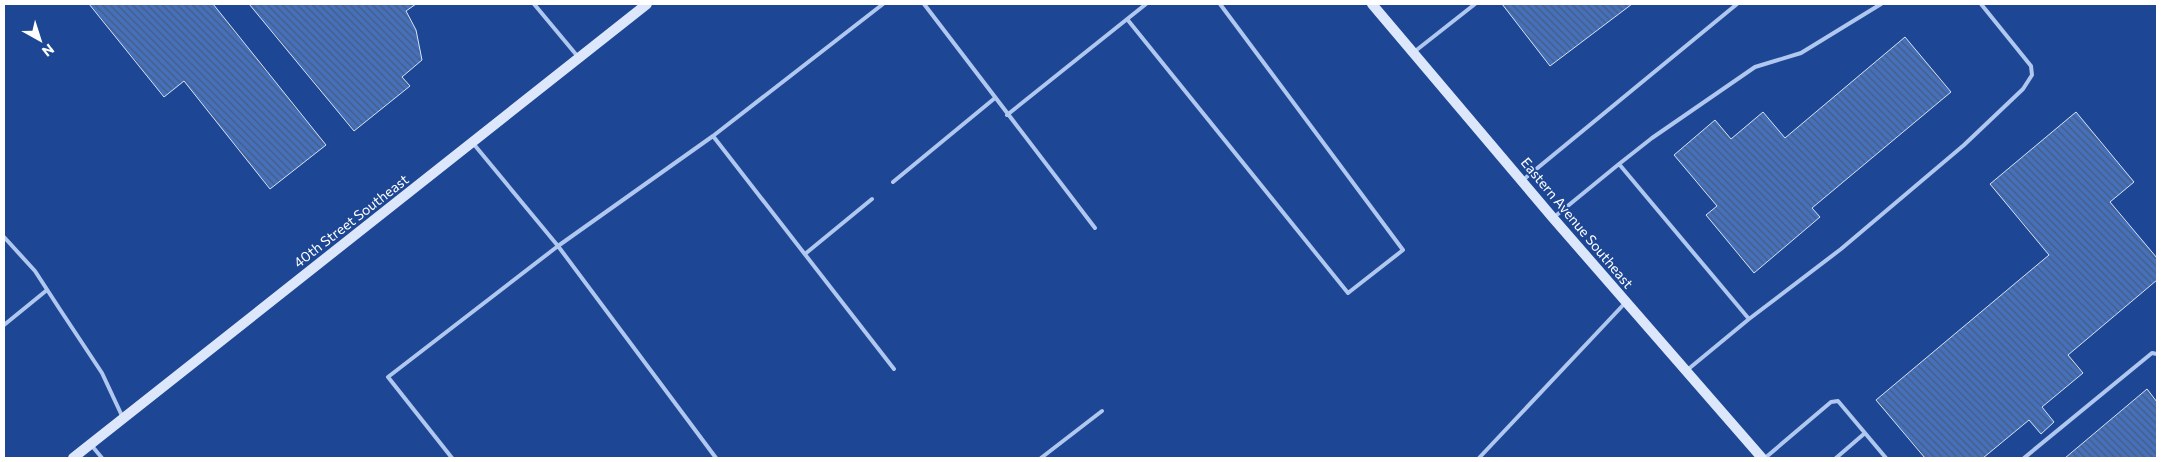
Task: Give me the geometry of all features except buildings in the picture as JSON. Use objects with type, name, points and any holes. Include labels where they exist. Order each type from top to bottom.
[{"type":"street","name":"40th Street Southeast","points":[[73,458],[647,4]]},
{"type":"street","name":"Eastern Avenue Southeast","points":[[1372,4],[1553,218],[1764,458]]},
{"type":"lane","points":[[534,4],[579,58]]},
{"type":"lane","points":[[452,458],[388,377],[558,246],[713,136],[883,4]]},
{"type":"lane","points":[[924,4],[1095,228]]},
{"type":"lane","points":[[1007,115],[1146,4]]},
{"type":"lane","points":[[1128,19],[1348,293],[1403,250],[1220,4]]},
{"type":"lane","points":[[1413,53],[1475,4]]},
{"type":"lane","points":[[1522,181],[1737,4]]},
{"type":"lane","points":[[1553,218],[1652,138],[1755,67],[1801,53],[1881,4]]},
{"type":"lane","points":[[1686,371],[1749,319],[1842,249],[1964,145],[2023,89],[2032,75],[2031,66],[1981,4]]},
{"type":"lane","points":[[893,182],[995,98]]},
{"type":"lane","points":[[713,136],[894,369]]},
{"type":"lane","points":[[472,142],[558,246],[716,458]]},
{"type":"lane","points":[[1619,164],[1749,319]]},
{"type":"lane","points":[[805,254],[872,199]]},
{"type":"lane","points":[[4,238],[35,272],[102,373],[123,420]]},
{"type":"lane","points":[[4,326],[47,290]]},
{"type":"lane","points":[[1479,458],[1626,302]]},
{"type":"lane","points":[[2024,458],[2152,353],[2157,354]]},
{"type":"lane","points":[[1764,458],[1831,402],[1838,401],[1886,458]]},
{"type":"lane","points":[[1040,458],[1102,411]]},
{"type":"lane","points":[[1836,458],[1865,433]]},
{"type":"lane","points":[[91,444],[102,458]]}]
